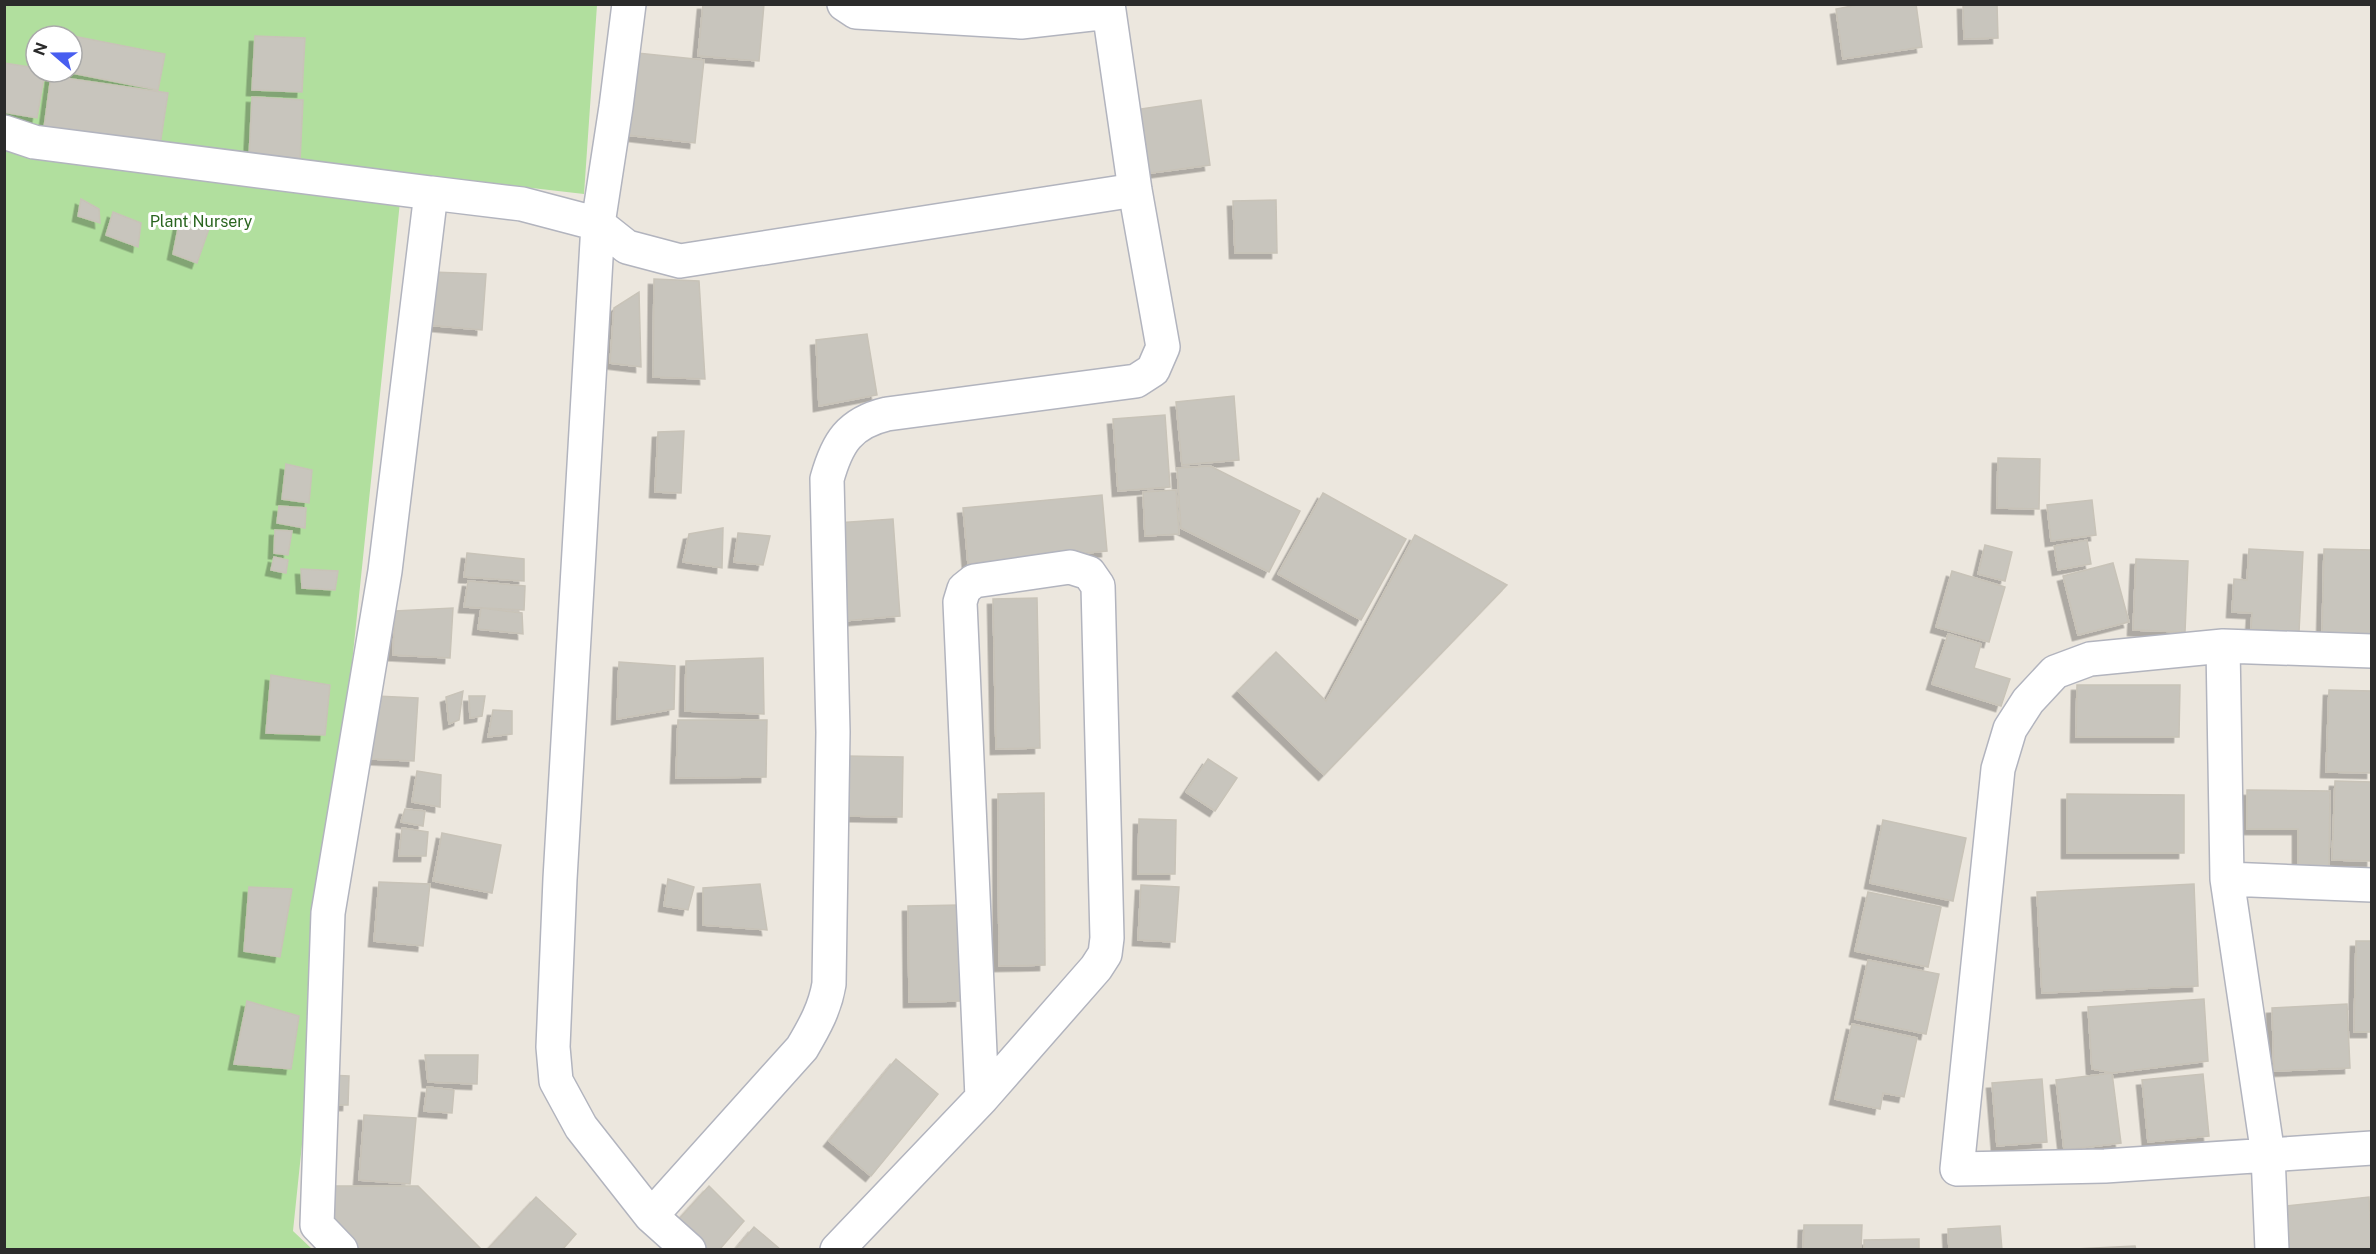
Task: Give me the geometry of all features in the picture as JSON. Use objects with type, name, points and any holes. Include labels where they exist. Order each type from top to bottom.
[{"type":"street","points":[[629,4],[598,224],[560,879],[553,1047],[556,1082],[581,1127],[651,1216],[689,1250]]},
{"type":"street","points":[[651,1216],[802,1048],[818,1022],[826,1003],[829,984],[833,732],[827,479],[834,456],[846,436],[868,418],[1136,381],[1153,370],[1163,347],[1135,190],[1108,8],[1021,22],[856,12],[844,4]]},
{"type":"street","points":[[4,132],[34,142],[522,204],[598,224],[627,247],[680,261],[1135,190]]},
{"type":"street","points":[[341,1250],[315,1237],[328,913],[385,571],[431,193]]},
{"type":"street","points":[[837,1250],[982,1098],[1096,968],[1105,954],[1107,938],[1098,586],[1089,573],[1070,567],[974,581],[964,589],[960,602],[982,1098]]},
{"type":"street","points":[[2223,646],[2227,879],[2268,1155],[2272,1250]]},
{"type":"street","points":[[2372,651],[2223,646],[2090,659],[2055,672],[2028,701],[2010,729],[1998,769],[1957,1169],[2105,1166],[2372,1148]]},
{"type":"street","points":[[2227,879],[2372,885]]},
{"type":"green space","name":"Plant Nursery","points":[[5,5],[597,5],[584,194],[403,173],[293,1231],[312,1249],[5,1250]]},
{"type":"building","points":[[703,4],[764,4],[759,61],[698,56]]},
{"type":"building","points":[[1862,4],[1916,4],[1922,47],[1843,59],[1836,9]]},
{"type":"building","points":[[1963,4],[1997,4],[1998,38],[1964,39]]},
{"type":"building","points":[[255,36],[305,38],[302,92],[252,90]]},
{"type":"building","points":[[84,38],[165,54],[158,90],[84,75]]},
{"type":"building","points":[[637,53],[704,60],[695,143],[627,135]]},
{"type":"building","points":[[4,63],[24,66],[24,84],[43,84],[37,118],[4,112]]},
{"type":"building","points":[[84,81],[168,93],[160,145],[44,128],[50,84],[84,84]]},
{"type":"building","points":[[252,97],[303,100],[300,161],[249,158]]},
{"type":"building","points":[[1201,100],[1210,165],[1144,174],[1135,110]]},
{"type":"building","points":[[81,199],[99,209],[100,223],[78,216]]},
{"type":"building","points":[[1276,200],[1277,253],[1235,253],[1233,201]]},
{"type":"building","points":[[113,212],[141,223],[138,247],[106,235]]},
{"type":"building","points":[[181,214],[211,223],[197,263],[173,254]]},
{"type":"building","points":[[432,272],[486,274],[482,330],[427,325]]},
{"type":"building","points":[[654,279],[699,281],[705,379],[653,377]]},
{"type":"building","points":[[639,292],[641,367],[610,363],[614,308]]},
{"type":"building","points":[[867,334],[877,395],[819,406],[816,340]]},
{"type":"building","points":[[1234,396],[1239,460],[1182,465],[1176,402]]},
{"type":"building","points":[[1165,415],[1170,487],[1118,491],[1113,419]]},
{"type":"building","points":[[684,431],[681,493],[655,492],[658,432]]},
{"type":"building","points":[[1998,458],[2040,459],[2039,509],[1997,508]]},
{"type":"building","points":[[286,464],[312,470],[309,503],[282,499]]},
{"type":"building","points":[[1210,466],[1300,511],[1269,572],[1181,528],[1177,468]]},
{"type":"building","points":[[1176,490],[1179,534],[1145,536],[1143,492]]},
{"type":"building","points":[[1323,493],[1406,539],[1361,620],[1278,574]]},
{"type":"building","points":[[1102,495],[1107,551],[968,564],[963,508]]},
{"type":"building","points":[[2092,500],[2096,535],[2051,541],[2047,505]]},
{"type":"building","points":[[279,506],[306,508],[305,528],[277,523]]},
{"type":"building","points":[[893,519],[900,616],[843,621],[836,523]]},
{"type":"building","points":[[723,528],[722,568],[683,562],[689,534]]},
{"type":"building","points":[[275,530],[292,531],[288,555],[274,553]]},
{"type":"building","points":[[738,533],[770,536],[763,565],[734,562]]},
{"type":"building","points":[[1415,535],[1507,585],[1324,775],[1238,691],[1276,652],[1326,701]]},
{"type":"building","points":[[2087,540],[2091,564],[2058,570],[2054,546]]},
{"type":"building","points":[[1985,545],[2012,552],[2005,581],[1978,574]]},
{"type":"building","points":[[2249,549],[2303,552],[2299,632],[2251,629],[2252,613],[2232,612],[2234,579],[2247,580]]},
{"type":"building","points":[[2324,549],[2372,550],[2372,636],[2322,636]]},
{"type":"building","points":[[467,553],[524,559],[524,581],[464,577]]},
{"type":"building","points":[[274,557],[288,560],[286,573],[271,570]]},
{"type":"building","points":[[2136,559],[2188,561],[2185,632],[2133,630]]},
{"type":"building","points":[[2113,563],[2129,622],[2078,635],[2063,576]]},
{"type":"building","points":[[301,569],[338,571],[335,590],[302,588]]},
{"type":"building","points":[[1952,571],[2005,587],[1989,642],[1936,627]]},
{"type":"building","points":[[468,581],[525,586],[524,610],[464,607]]},
{"type":"building","points":[[1037,598],[1040,748],[996,749],[993,599]]},
{"type":"building","points":[[453,608],[450,658],[393,655],[395,611]]},
{"type":"building","points":[[481,608],[522,613],[523,634],[478,629]]},
{"type":"building","points":[[1948,634],[1981,644],[1974,668],[2010,679],[2001,706],[1932,684]]},
{"type":"building","points":[[763,658],[764,714],[685,711],[686,661]]},
{"type":"building","points":[[619,662],[675,666],[674,709],[617,719]]},
{"type":"building","points":[[271,675],[330,685],[325,735],[266,733]]},
{"type":"building","points":[[2077,685],[2180,685],[2179,737],[2076,737]]},
{"type":"building","points":[[2329,690],[2372,691],[2372,773],[2326,772]]},
{"type":"building","points":[[463,691],[459,720],[449,724],[446,697]]},
{"type":"building","points":[[376,696],[418,698],[414,761],[372,759]]},
{"type":"building","points":[[469,696],[485,696],[482,716],[470,718]]},
{"type":"building","points":[[493,710],[512,711],[512,734],[488,737]]},
{"type":"building","points":[[678,720],[767,720],[766,777],[676,778]]},
{"type":"building","points":[[846,756],[903,757],[902,817],[845,816]]},
{"type":"building","points":[[1208,759],[1237,778],[1215,811],[1186,792]]},
{"type":"building","points":[[417,771],[441,775],[440,807],[412,802]]},
{"type":"building","points":[[2335,781],[2372,782],[2372,861],[2332,860]]},
{"type":"building","points":[[2247,790],[2330,791],[2329,869],[2298,869],[2298,829],[2247,829]]},
{"type":"building","points":[[1044,793],[1045,965],[999,966],[998,794]]},
{"type":"building","points":[[2067,794],[2184,795],[2184,853],[2067,853]]},
{"type":"building","points":[[405,809],[425,811],[423,826],[401,822]]},
{"type":"building","points":[[1139,819],[1176,820],[1175,874],[1138,874]]},
{"type":"building","points":[[1883,820],[1966,838],[1953,901],[1870,883]]},
{"type":"building","points":[[402,828],[428,832],[426,856],[399,856]]},
{"type":"building","points":[[442,833],[501,845],[492,893],[433,881]]},
{"type":"building","points":[[668,879],[694,887],[688,910],[664,906]]},
{"type":"building","points":[[379,882],[430,884],[423,946],[374,941]]},
{"type":"building","points":[[760,884],[767,930],[703,925],[703,888]]},
{"type":"building","points":[[2194,884],[2198,986],[2042,993],[2037,892]]},
{"type":"building","points":[[1141,885],[1179,887],[1175,942],[1138,940]]},
{"type":"building","points":[[249,887],[292,889],[280,957],[244,951]]},
{"type":"building","points":[[1868,892],[1941,907],[1928,967],[1855,951]]},
{"type":"building","points":[[960,905],[961,1001],[909,1002],[908,906]]},
{"type":"building","points":[[2356,941],[2372,941],[2372,1032],[2354,1032]]},
{"type":"building","points":[[1868,960],[1939,974],[1926,1034],[1855,1019]]},
{"type":"building","points":[[2204,999],[2208,1061],[2112,1073],[2092,1069],[2088,1007]]},
{"type":"building","points":[[247,1001],[299,1016],[291,1069],[234,1064]]},
{"type":"building","points":[[2347,1004],[2350,1068],[2274,1071],[2272,1008]]},
{"type":"building","points":[[1852,1024],[1917,1038],[1904,1097],[1883,1093],[1880,1109],[1835,1099]]},
{"type":"building","points":[[425,1055],[478,1055],[477,1084],[428,1082]]},
{"type":"building","points":[[896,1059],[938,1094],[871,1176],[829,1141]]},
{"type":"building","points":[[2112,1073],[2121,1143],[2064,1150],[2056,1080]]},
{"type":"building","points":[[2203,1074],[2209,1136],[2148,1142],[2142,1080]]},
{"type":"building","points":[[328,1075],[349,1076],[348,1105],[327,1105]]},
{"type":"building","points":[[2042,1079],[2047,1142],[1997,1146],[1992,1083]]},
{"type":"building","points":[[427,1087],[454,1090],[452,1113],[424,1111]]},
{"type":"building","points":[[364,1115],[416,1118],[410,1184],[359,1180]]},
{"type":"building","points":[[330,1186],[418,1186],[482,1250],[352,1250],[330,1228]]},
{"type":"building","points":[[709,1186],[744,1221],[719,1250],[701,1250],[678,1220]]},
{"type":"building","points":[[536,1197],[576,1234],[562,1250],[487,1250]]},
{"type":"building","points":[[2369,1197],[2372,1250],[2288,1250],[2285,1206]]},
{"type":"building","points":[[1804,1225],[1862,1225],[1861,1250],[1803,1250]]},
{"type":"building","points":[[2000,1226],[2002,1250],[1949,1250],[1948,1229]]},
{"type":"building","points":[[754,1227],[781,1250],[735,1250]]},
{"type":"building","points":[[1919,1239],[1919,1250],[1864,1250],[1864,1240]]},
{"type":"building","points":[[2135,1246],[2136,1250],[2075,1250],[2075,1249]]}]
